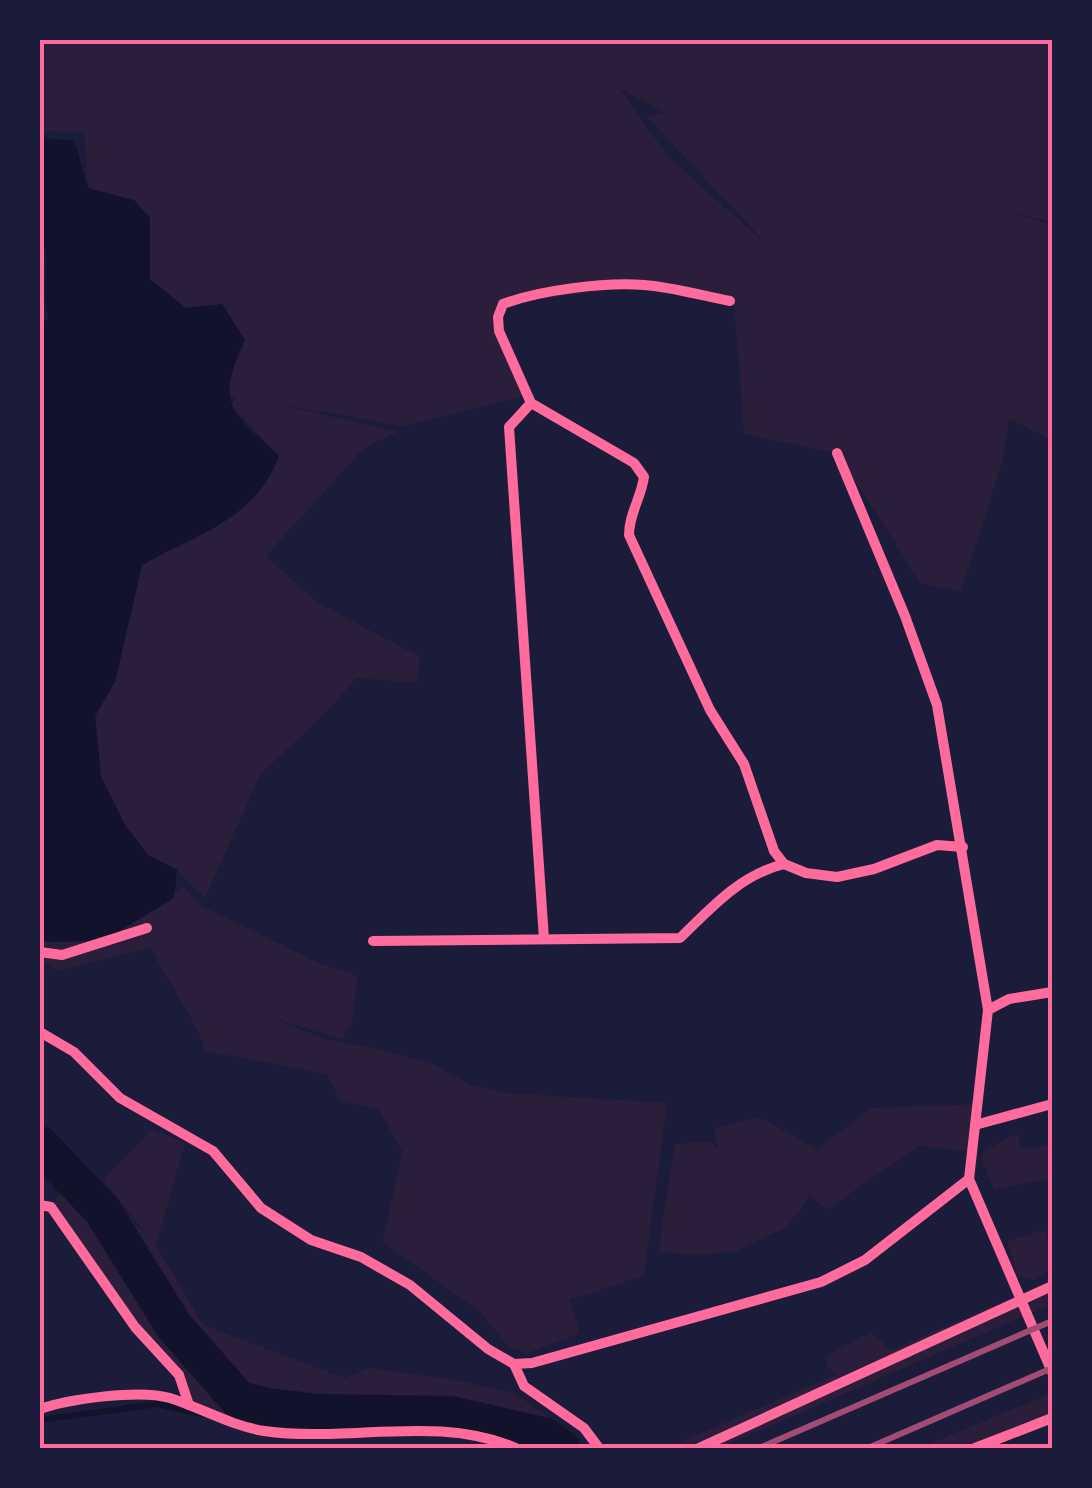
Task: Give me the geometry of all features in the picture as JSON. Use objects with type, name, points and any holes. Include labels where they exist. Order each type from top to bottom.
[{"type":"street","points":[[730,301],[622,284],[522,297],[504,304],[498,317],[499,331],[531,402],[634,463],[644,476],[629,518],[629,535],[710,710],[744,764],[774,851],[784,864],[806,873],[837,878],[874,869],[937,845],[963,847]]},
{"type":"street","points":[[531,402],[508,427],[544,939]]},
{"type":"street","points":[[837,452],[905,616],[937,706],[988,1010],[970,1178],[1052,1372]]},
{"type":"street","points":[[373,941],[680,938],[734,886],[761,870],[784,864]]},
{"type":"street","points":[[40,952],[62,954],[147,928]]},
{"type":"street","points":[[988,1010],[1009,1000],[1052,992]]},
{"type":"street","points":[[40,1032],[74,1052],[120,1098],[214,1152],[260,1208],[310,1240],[361,1257],[410,1286],[488,1349],[514,1364],[532,1363],[821,1282],[865,1260],[970,1178]]},
{"type":"street","points":[[975,1125],[1052,1104]]},
{"type":"street","points":[[40,1204],[51,1207],[135,1327],[179,1376],[189,1405]]},
{"type":"street","points":[[699,1448],[1052,1286]]},
{"type":"street","points":[[514,1364],[524,1386],[584,1428],[599,1448]]},
{"type":"street","points":[[40,1409],[121,1396],[164,1396],[261,1431],[317,1435],[435,1430],[490,1437],[516,1448]]},
{"type":"street","points":[[976,1448],[1052,1418]]},
{"type":"shaded area","points":[[40,40],[1052,40],[1052,222],[997,209],[1052,225],[1052,440],[1009,419],[1003,459],[961,592],[921,583],[837,453],[744,434],[734,301],[643,285],[504,304],[496,337],[528,395],[402,426],[278,404],[398,432],[364,448],[266,556],[317,602],[420,657],[417,683],[356,678],[330,709],[260,775],[205,898],[177,870],[148,855],[125,825],[101,779],[95,716],[115,682],[142,565],[179,544],[279,456],[231,406],[236,396],[228,394],[88,188],[84,132],[40,131]],"holes":[[[620,89],[666,113],[646,116],[772,250],[667,155]]]},
{"type":"shaded area","points":[[40,139],[74,140],[88,188],[134,200],[150,218],[150,279],[186,308],[222,304],[245,340],[230,380],[232,406],[279,456],[269,478],[240,510],[142,565],[115,682],[95,716],[101,776],[125,825],[148,855],[177,870],[174,898],[103,941],[40,939],[40,328],[48,318],[46,250],[40,243]]},
{"type":"shaded area","points":[[184,887],[200,905],[321,964],[358,976],[351,1026],[342,1039],[269,1017],[325,1039],[435,1065],[471,1085],[507,1093],[667,1103],[644,1275],[570,1300],[580,1333],[528,1353],[508,1347],[481,1313],[383,1242],[402,1151],[378,1109],[341,1102],[327,1074],[205,1051],[151,948],[58,971],[40,960],[43,940],[119,921]]},
{"type":"shaded area","points":[[978,1104],[972,1152],[920,1146],[826,1210],[810,1195],[787,1227],[736,1251],[698,1255],[658,1252],[675,1144],[710,1141],[718,1148],[714,1129],[759,1117],[817,1149],[872,1108]]},
{"type":"shaded area","points":[[152,1129],[185,1143],[156,1245],[203,1325],[345,1378],[369,1368],[456,1380],[516,1394],[555,1422],[580,1448],[514,1448],[491,1437],[261,1431],[189,1405],[179,1375],[135,1327],[51,1207],[75,1173],[91,1179],[147,1236],[103,1179]]},
{"type":"shaded area","points":[[1017,1133],[1022,1150],[1052,1144],[1052,1178],[994,1190],[982,1161],[984,1151]]},
{"type":"shaded area","points":[[1044,1230],[1052,1250],[1052,1269],[1033,1280],[1018,1277],[1007,1241]]},
{"type":"shaded area","points":[[1052,1280],[1052,1304],[719,1448],[667,1448],[835,1375],[827,1366],[826,1356],[871,1332],[891,1350]]},
{"type":"shaded area","points":[[1052,1393],[1052,1417],[972,1448],[919,1448]]},
{"type":"waterway","points":[[40,1145],[102,1210],[174,1326],[239,1400],[320,1413],[451,1415],[543,1436],[561,1448]]},
{"type":"waterway","points":[[216,1399],[239,1400]]},
{"type":"waterway","points":[[40,1420],[158,1404],[200,1414]]},
{"type":"railway","points":[[759,1448],[1052,1321]]},
{"type":"railway","points":[[868,1448],[1052,1368]]}]
